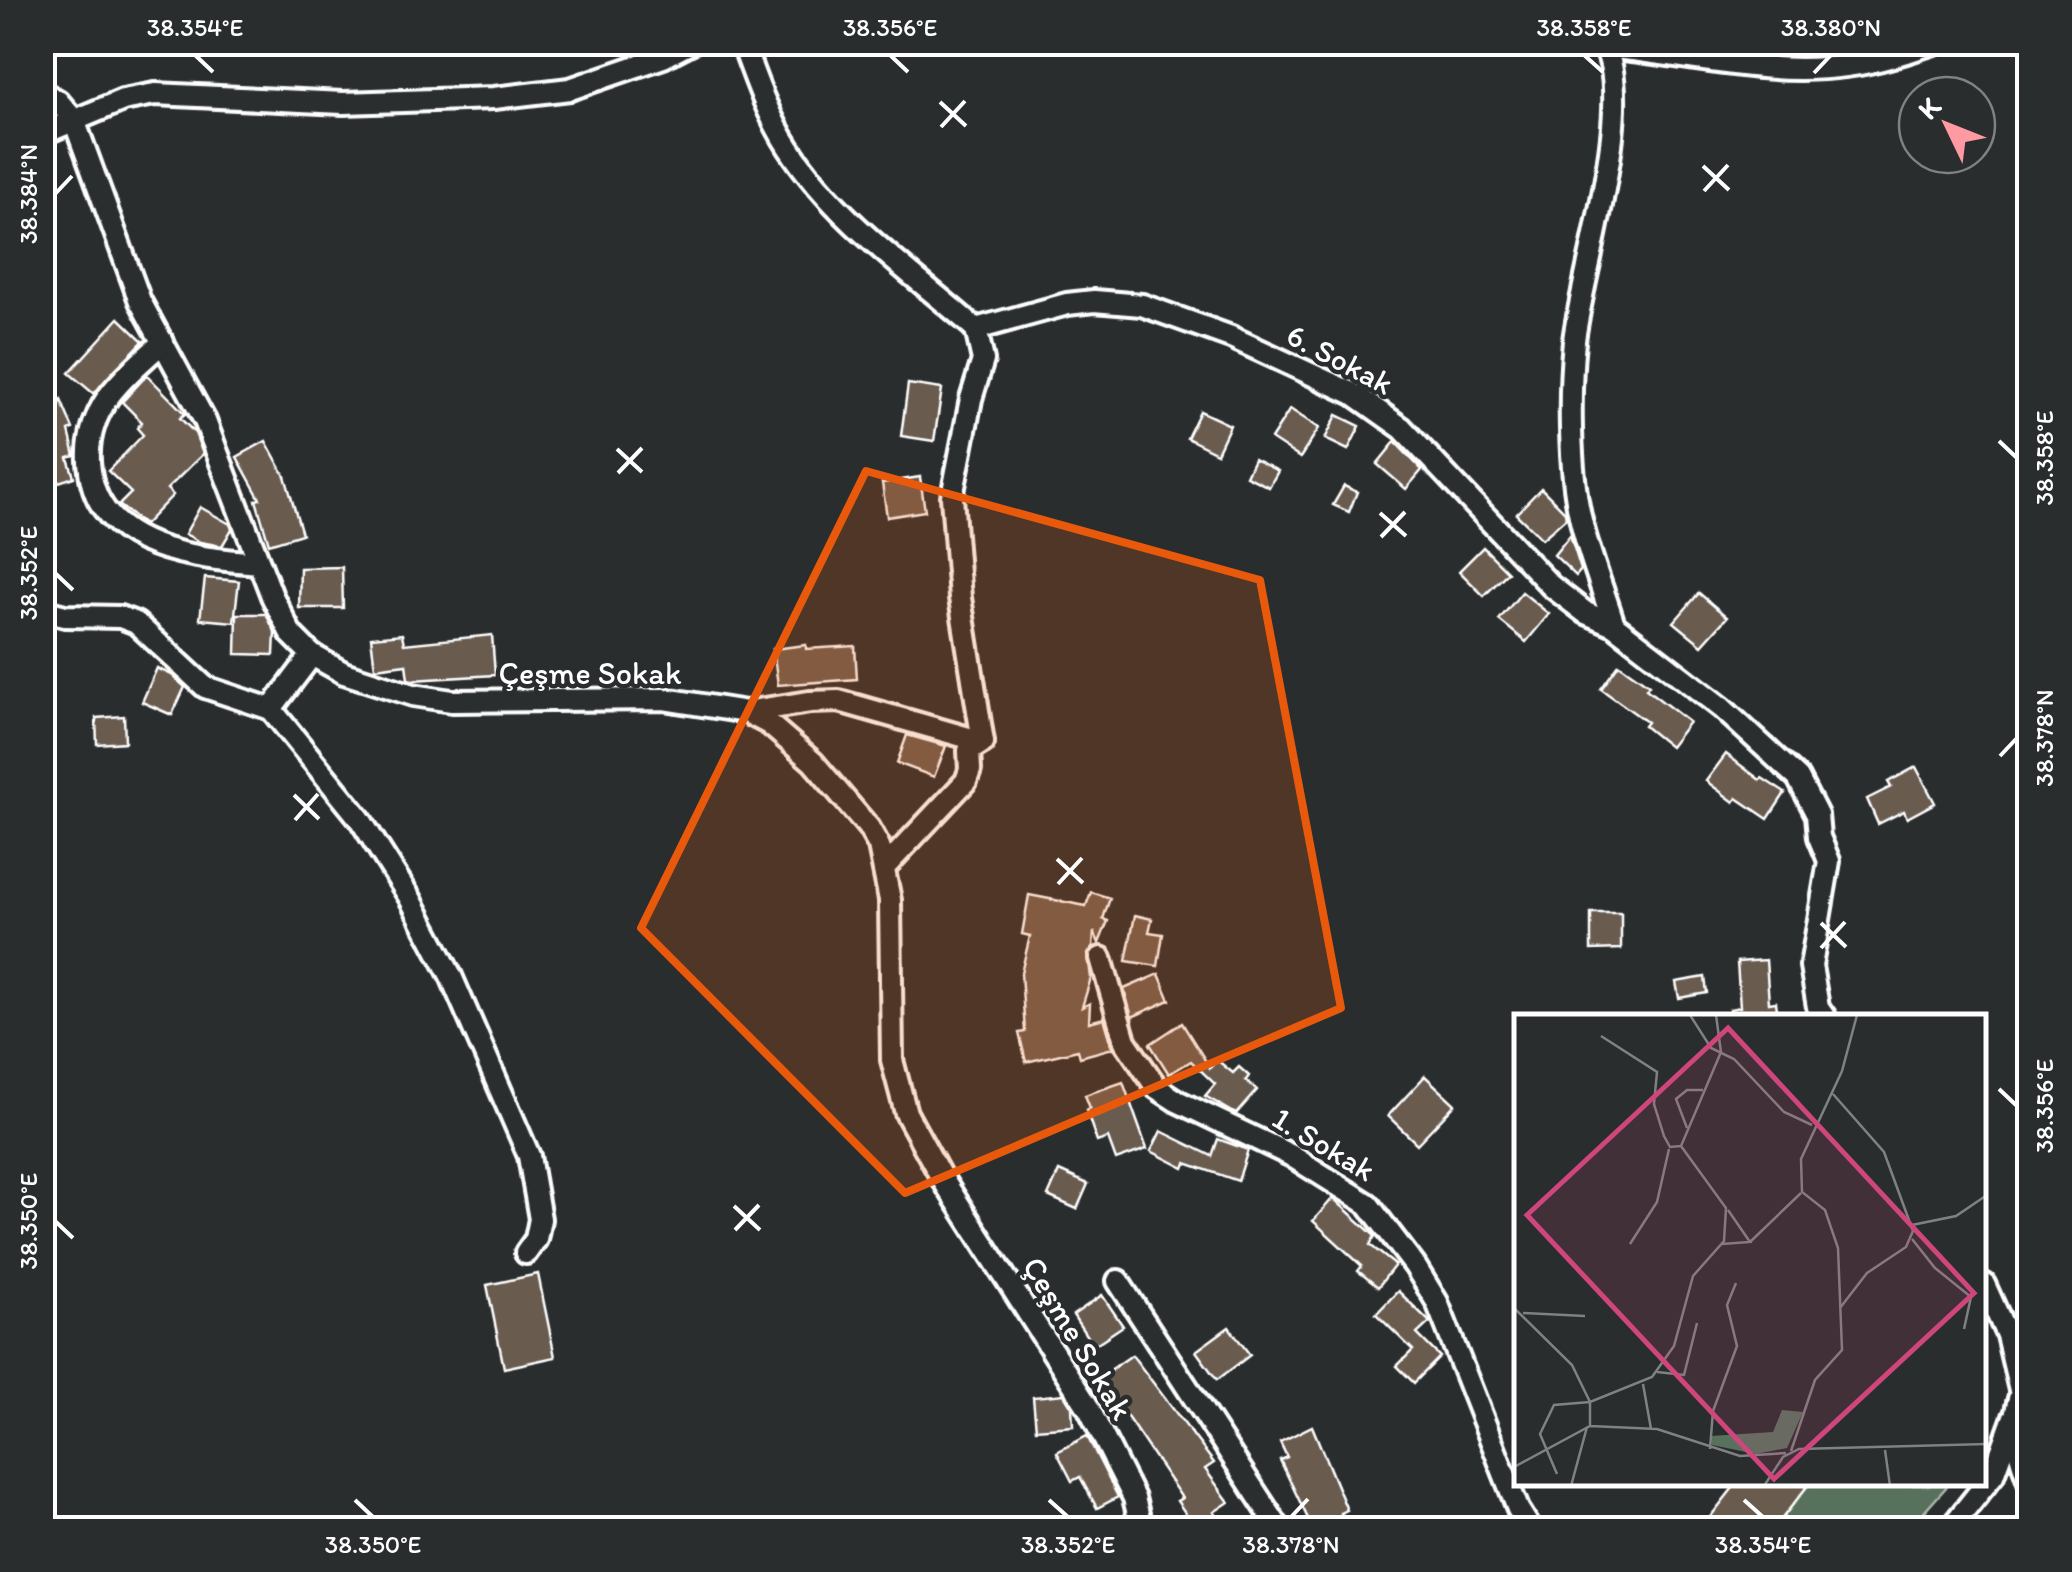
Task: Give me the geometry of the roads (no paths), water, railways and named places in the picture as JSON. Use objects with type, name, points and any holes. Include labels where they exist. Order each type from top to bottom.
[{"type":"street","points":[[42,134],[123,100],[156,94],[343,103],[494,98],[570,89],[631,70],[692,42]]},
{"type":"street","points":[[742,42],[775,124],[810,176],[886,252],[976,329],[982,360],[970,399],[952,498],[960,598],[982,742]]},
{"type":"street","points":[[1614,625],[1580,520],[1573,441],[1574,342],[1613,143],[1614,104],[1603,45],[1801,69],[1848,66],[1936,42]]},
{"type":"street","name":"Çeşme Sokak","points":[[42,92],[58,101],[74,120],[140,302],[205,421],[258,563],[291,634],[312,655],[344,673],[413,695],[452,702],[664,699],[746,712],[790,740],[848,800],[879,846],[885,867],[892,927],[892,1060],[906,1113],[940,1175],[1088,1406],[1134,1498],[1142,1530]]},
{"type":"street","name":"6. Sokak","points":[[976,329],[1067,304],[1094,301],[1142,305],[1231,338],[1354,394],[1402,428],[1551,586],[1586,612],[1614,625],[1722,708],[1798,778],[1810,796],[1828,861],[1811,966],[1818,1007],[1823,1014]]},
{"type":"street","points":[[163,342],[110,396],[98,414],[88,458],[101,508],[119,526],[166,549],[210,559],[258,563]]},
{"type":"street","points":[[42,610],[65,616],[120,617],[136,622],[205,687],[272,709],[360,819],[410,898],[451,976],[530,1156],[540,1219],[536,1239],[526,1253]]},
{"type":"street","points":[[272,709],[312,655]]},
{"type":"street","points":[[746,712],[840,701],[982,742]]},
{"type":"street","points":[[885,867],[966,780],[970,751],[982,742]]},
{"type":"street","name":"1. Sokak","points":[[1102,958],[1125,1041],[1158,1088],[1177,1101],[1290,1154],[1368,1204],[1398,1244],[1436,1302],[1518,1509],[1530,1530]]},
{"type":"street","points":[[1118,1282],[1280,1530]]},
{"type":"street","points":[[1987,1290],[2025,1382],[1987,1482]]},
{"type":"street","points":[[2014,1417],[2015,1443],[2030,1484]]},
{"type":"street","points":[[1949,1530],[1983,1487]]}]
